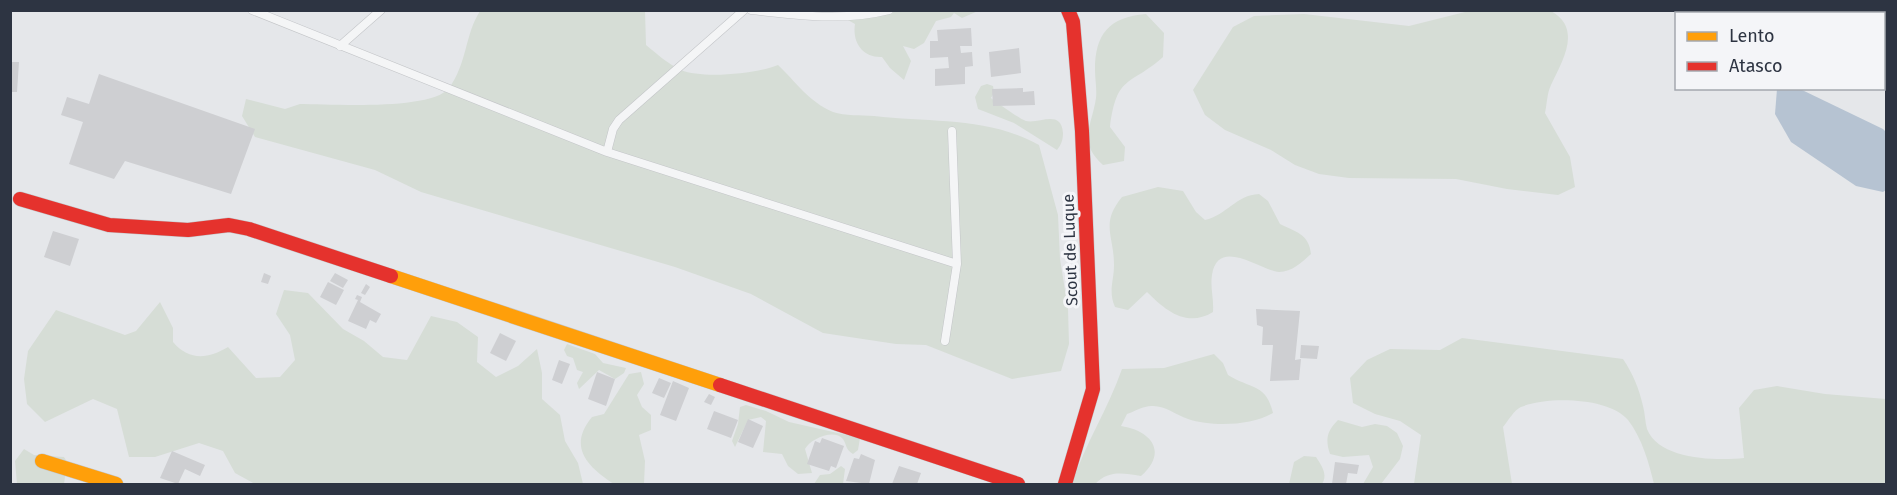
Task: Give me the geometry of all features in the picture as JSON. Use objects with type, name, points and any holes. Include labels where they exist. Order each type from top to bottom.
[{"type":"street","name":"Scout de Luque","points":[[1065,484],[1091,404],[1093,372],[1082,131],[1073,22],[1068,10]]},
{"type":"street","points":[[20,199],[109,225],[142,225],[188,230],[230,225],[249,229],[1018,484]]},
{"type":"street","points":[[42,461],[116,484]]},
{"type":"lane","points":[[252,10],[607,152],[957,264]]},
{"type":"lane","points":[[340,46],[381,10]]},
{"type":"lane","points":[[607,152],[613,129],[619,120],[744,10]]},
{"type":"lane","points":[[751,10],[832,19],[864,16],[889,10]]},
{"type":"lane","points":[[945,341],[957,264],[952,130]]},
{"type":"shaded area","points":[[480,11],[645,11],[646,45],[681,70],[715,75],[757,71],[778,65],[810,97],[833,112],[979,125],[999,129],[1039,145],[1058,215],[1060,259],[1068,309],[1069,344],[1061,371],[1012,379],[926,345],[896,344],[823,333],[751,294],[675,267],[421,192],[375,170],[255,137],[242,116],[246,99],[285,109],[300,104],[402,103],[439,95],[449,88],[455,79],[471,29]]},
{"type":"shaded area","points":[[832,11],[978,11],[962,18],[954,13],[951,17],[936,21],[924,43],[914,49],[903,46],[911,61],[904,80],[890,68],[882,57],[875,57],[864,52],[855,37],[855,24]]},
{"type":"shaded area","points":[[1469,11],[1551,11],[1561,18],[1568,36],[1567,46],[1550,88],[1545,113],[1570,157],[1575,187],[1558,195],[1507,189],[1456,179],[1349,178],[1319,174],[1295,165],[1271,150],[1225,130],[1205,115],[1193,90],[1233,27],[1254,16],[1304,14],[1409,26]]},
{"type":"shaded area","points":[[1146,14],[1164,33],[1163,57],[1126,83],[1116,98],[1110,127],[1125,147],[1124,161],[1103,165],[1090,149],[1088,141],[1096,98],[1095,70],[1098,46],[1101,37],[1114,24],[1122,19]]},
{"type":"shaded area","points":[[987,84],[993,86],[994,93],[991,98],[1023,120],[1054,119],[1058,121],[1063,136],[1057,150],[1014,123],[978,109],[975,97],[981,86]]},
{"type":"shaded area","points":[[1158,187],[1183,191],[1196,212],[1205,220],[1244,198],[1259,194],[1268,201],[1280,224],[1305,238],[1311,254],[1284,272],[1271,270],[1241,258],[1222,258],[1216,264],[1212,275],[1213,312],[1203,317],[1186,318],[1177,315],[1147,292],[1128,310],[1115,307],[1112,291],[1114,265],[1110,230],[1111,215],[1122,197]]},
{"type":"shaded area","points":[[284,290],[308,293],[343,329],[364,341],[383,357],[407,360],[431,316],[457,322],[478,337],[477,362],[496,377],[518,366],[537,349],[542,373],[542,399],[560,415],[565,441],[578,463],[583,484],[255,484],[235,473],[223,451],[199,443],[155,457],[129,457],[117,409],[93,399],[45,422],[27,404],[24,379],[28,351],[56,310],[125,335],[136,331],[160,302],[173,328],[173,342],[179,348],[192,355],[206,356],[228,347],[256,378],[280,377],[295,360],[290,335],[276,314]]},
{"type":"shaded area","points":[[1462,338],[1623,359],[1638,387],[1647,429],[1663,447],[1690,456],[1719,459],[1744,458],[1739,408],[1754,390],[1777,386],[1825,394],[1886,399],[1886,484],[1654,484],[1641,443],[1628,420],[1619,412],[1607,407],[1593,403],[1561,400],[1532,403],[1518,408],[1503,427],[1512,484],[1414,484],[1421,435],[1400,421],[1375,414],[1353,403],[1350,378],[1367,360],[1390,349],[1440,350]]},
{"type":"shaded area","points":[[567,344],[595,354],[603,363],[626,368],[624,373],[615,379],[599,370],[579,389],[577,383],[583,372],[577,370],[573,358],[567,356],[564,350]]},
{"type":"shaded area","points":[[1214,354],[1223,363],[1228,375],[1256,388],[1266,396],[1273,413],[1254,421],[1220,424],[1198,422],[1158,406],[1143,407],[1127,414],[1121,426],[1141,433],[1153,444],[1154,459],[1141,476],[1116,474],[1105,476],[1095,484],[1072,484],[1122,369],[1164,368]]},
{"type":"shaded area","points":[[641,372],[644,384],[637,395],[642,407],[651,415],[651,430],[639,435],[645,461],[644,484],[614,484],[588,463],[583,455],[581,437],[592,417],[604,414],[629,374]]},
{"type":"shaded area","points":[[746,405],[789,422],[860,438],[858,450],[853,454],[850,452],[839,436],[822,436],[805,449],[812,473],[798,474],[788,466],[782,454],[763,452],[766,421],[761,417],[748,420],[735,447],[732,441],[738,424],[740,407]]},
{"type":"shaded area","points":[[1338,420],[1362,427],[1375,424],[1387,426],[1397,433],[1403,446],[1400,459],[1381,484],[1363,484],[1373,467],[1369,455],[1343,457],[1330,454],[1328,436]]},
{"type":"shaded area","points":[[24,449],[34,455],[64,457],[67,462],[64,484],[17,484],[15,461]]},
{"type":"shaded area","points":[[1304,456],[1316,457],[1318,460],[1324,474],[1322,484],[1289,484],[1294,462]]},
{"type":"shaded area","points":[[841,466],[845,469],[843,484],[814,484],[820,475],[830,474]]},
{"type":"water","points":[[1777,90],[1802,90],[1883,129],[1886,132],[1886,190],[1883,192],[1856,186],[1791,142],[1775,114]]},
{"type":"building","points":[[971,28],[972,46],[960,46],[961,53],[972,52],[973,66],[965,67],[965,84],[935,86],[935,69],[949,68],[948,57],[930,58],[930,41],[938,41],[937,30]]},
{"type":"building","points":[[1019,48],[1021,73],[991,77],[989,52]]},
{"type":"building","points":[[10,62],[19,62],[17,92],[10,92]]},
{"type":"building","points":[[99,74],[255,129],[231,194],[125,161],[114,179],[69,164],[83,122],[61,115],[67,97],[89,104]]},
{"type":"building","points":[[1023,88],[1023,92],[1034,91],[1035,105],[993,106],[992,89]]},
{"type":"building","points":[[53,231],[79,239],[70,266],[44,257]]},
{"type":"building","points":[[264,273],[271,276],[268,284],[261,282]]},
{"type":"building","points":[[335,273],[348,280],[343,288],[330,281]]},
{"type":"building","points":[[328,282],[344,290],[336,305],[320,297]]},
{"type":"building","points":[[366,284],[370,287],[365,295],[361,293]]},
{"type":"building","points":[[357,295],[362,297],[360,302],[381,314],[376,323],[370,320],[366,329],[348,321],[358,300],[355,299]]},
{"type":"building","points":[[1256,309],[1300,311],[1295,360],[1301,359],[1299,380],[1270,381],[1273,345],[1262,345],[1263,327],[1257,325]]},
{"type":"building","points":[[500,333],[516,341],[506,361],[490,353]]},
{"type":"building","points":[[1301,345],[1319,346],[1317,359],[1300,358]]},
{"type":"building","points":[[559,360],[570,364],[562,384],[552,380]]},
{"type":"building","points":[[597,372],[615,379],[606,406],[588,399]]},
{"type":"building","points":[[659,378],[671,383],[664,398],[652,393]]},
{"type":"building","points":[[673,381],[689,388],[676,421],[660,415]]},
{"type":"building","points":[[709,394],[715,397],[711,405],[704,402]]},
{"type":"building","points":[[714,411],[738,420],[731,438],[707,429]]},
{"type":"building","points":[[748,419],[763,426],[753,448],[738,442]]},
{"type":"building","points":[[822,438],[844,446],[836,468],[831,466],[829,471],[807,464],[815,441],[820,443]]},
{"type":"building","points":[[172,451],[205,465],[200,476],[185,469],[178,484],[160,478]]},
{"type":"building","points":[[861,454],[875,460],[869,484],[846,481],[854,458],[859,459]]},
{"type":"building","points":[[1335,462],[1359,465],[1357,474],[1348,473],[1346,484],[1332,484]]},
{"type":"building","points":[[899,466],[921,473],[917,484],[892,484]]},
{"type":"traffic: slow","points":[[391,276],[720,385]]},
{"type":"traffic: slow","points":[[42,461],[116,484]]},
{"type":"traffic: jam","points":[[1065,484],[1093,389],[1082,131],[1073,22],[1068,10]]},
{"type":"traffic: jam","points":[[20,199],[109,225],[188,230],[229,225],[249,229],[391,276]]},
{"type":"traffic: jam","points":[[720,385],[1018,484]]}]
